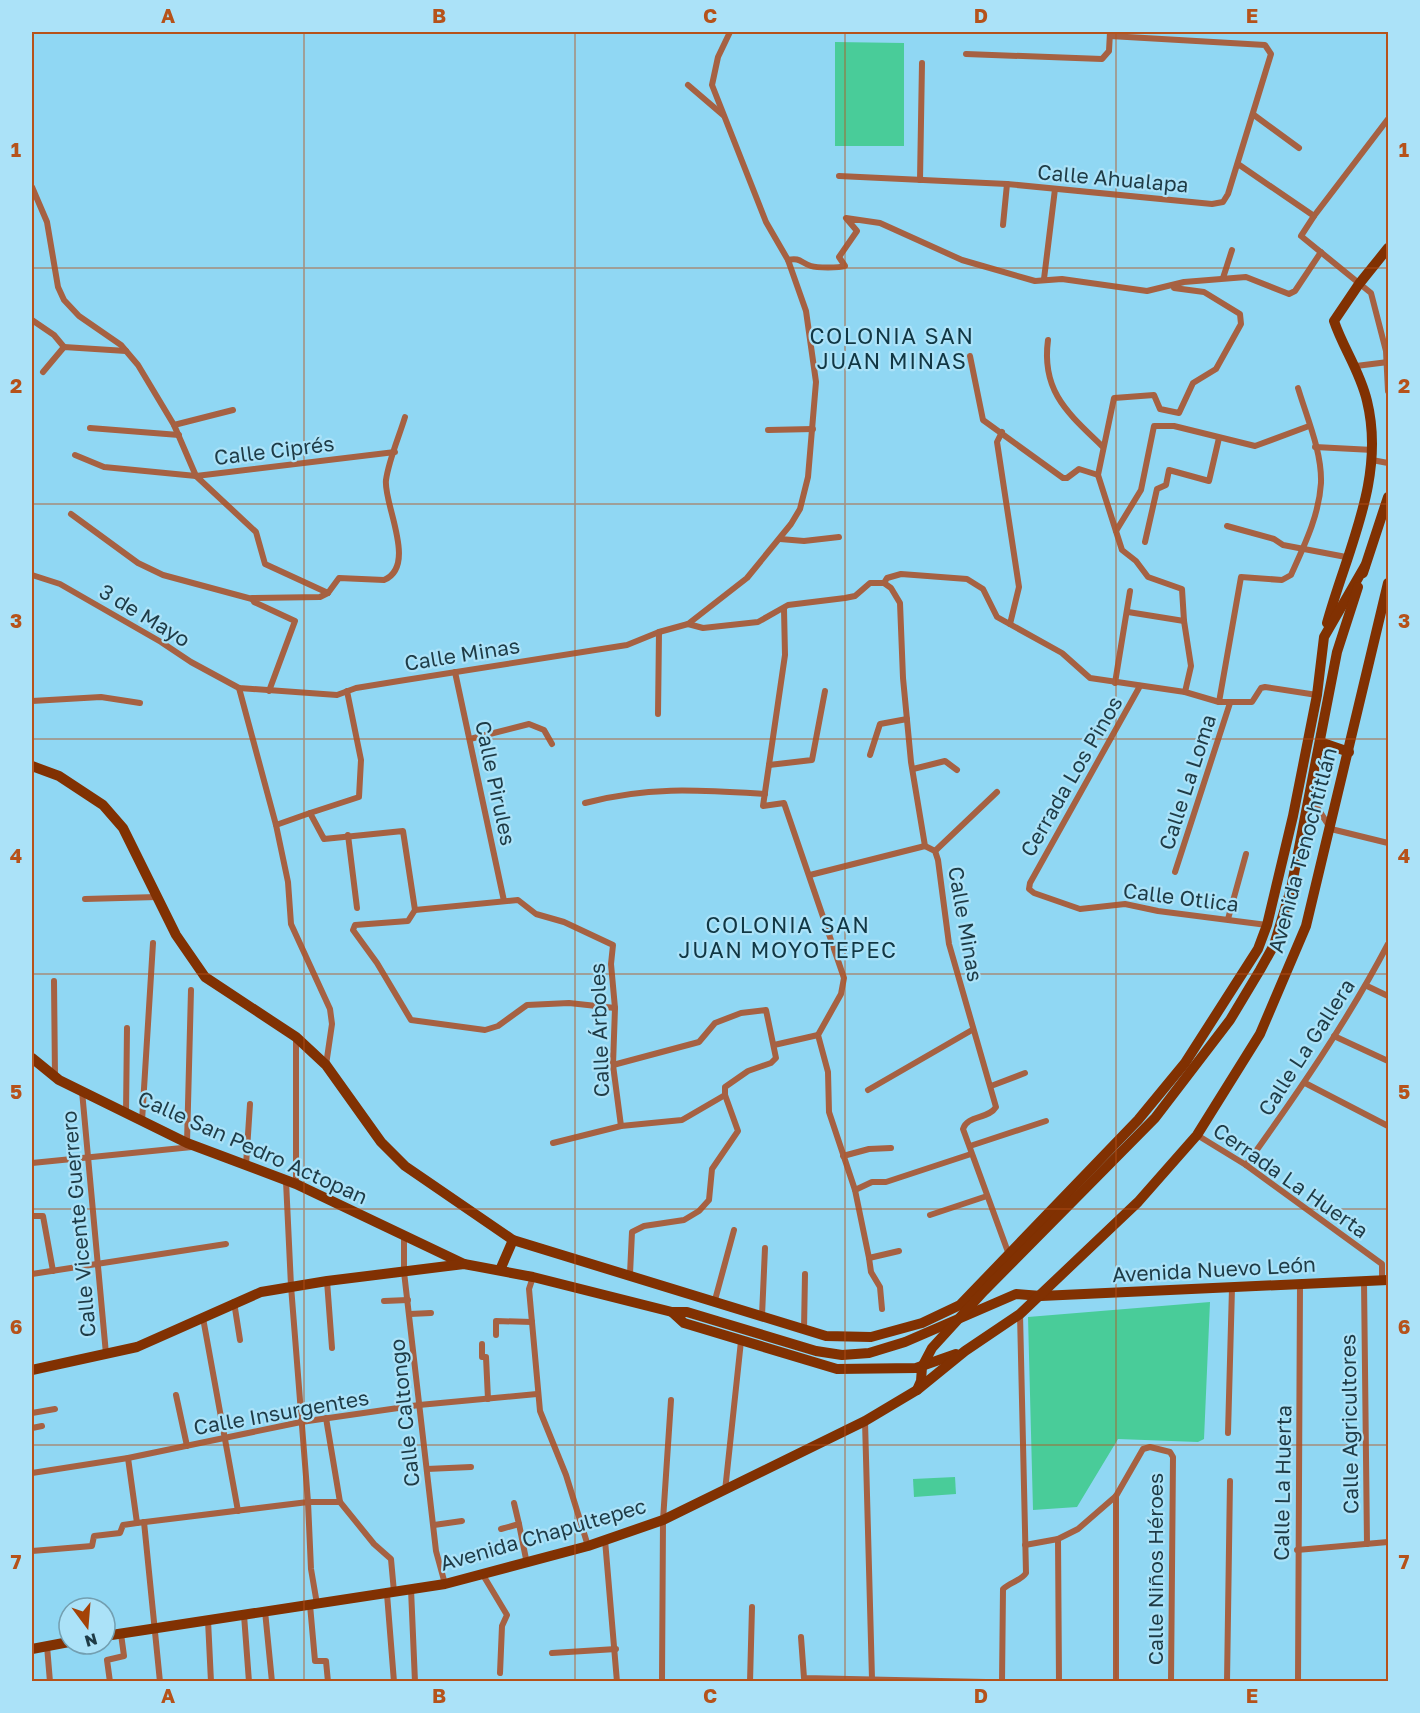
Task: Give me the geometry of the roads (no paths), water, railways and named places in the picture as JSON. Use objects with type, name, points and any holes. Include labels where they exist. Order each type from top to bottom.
[{"type":"main road","points":[[917,1390],[921,1382],[922,1367],[932,1348],[1008,1252],[1162,1093],[1209,1028],[1245,971],[1267,925],[1293,816],[1317,695],[1324,637],[1346,557],[1362,518],[1373,455],[1372,423],[1356,366],[1334,321],[1359,284],[1389,248]]},
{"type":"main road","points":[[32,1370],[106,1355],[145,1344],[234,1302],[261,1292],[327,1281],[464,1264],[533,1277],[672,1312],[687,1312],[816,1351],[842,1355],[887,1348],[961,1311],[984,1291],[1155,1118],[1230,1020],[1274,945],[1291,889],[1337,652],[1389,497]]},
{"type":"main road","points":[[1324,637],[1365,566]]},
{"type":"main road","name":"Avenida Tenochtitlán","points":[[1041,1296],[1138,1202],[1197,1135],[1260,1034],[1290,970],[1306,926],[1389,583]]},
{"type":"main road","points":[[1320,742],[1349,752]]},
{"type":"main road","points":[[32,766],[60,776],[103,804],[123,828],[176,935],[205,977],[296,1037],[326,1065],[392,1156],[432,1186],[513,1240],[715,1300],[804,1330],[846,1338],[871,1336],[961,1311]]},
{"type":"main road","name":"Calle San Pedro Actopan","points":[[32,1058],[55,1077],[192,1145],[291,1182],[464,1264]]},
{"type":"main road","points":[[500,1270],[513,1240]]},
{"type":"main road","name":"Avenida Nuevo León","points":[[961,1311],[1016,1294],[1041,1296],[1385,1281]]},
{"type":"main road","name":"Avenida Chapultepec","points":[[117,1634],[445,1584],[528,1564],[663,1520],[725,1492],[865,1421],[917,1390],[965,1351],[1020,1314],[1041,1296]]},
{"type":"main road","points":[[672,1312],[684,1323],[837,1369],[890,1370],[922,1367],[965,1351]]},
{"type":"main road","points":[[32,1649],[57,1644]]},
{"type":"street","points":[[688,624],[747,579],[780,539],[800,508],[808,477],[813,429],[816,382],[806,311],[788,260],[766,222],[712,85],[717,57],[730,32]]},
{"type":"street","points":[[966,54],[1102,59],[1109,51],[1110,34],[1141,35]]},
{"type":"street","name":"Calle Ahualapa","points":[[839,176],[1007,184],[1212,204],[1223,202],[1228,194],[1254,116],[1270,54],[1269,49],[1265,45],[1141,35]]},
{"type":"street","points":[[920,180],[922,63]]},
{"type":"street","points":[[688,85],[723,115]]},
{"type":"street","points":[[1254,116],[1299,148]]},
{"type":"street","points":[[1389,119],[1301,236],[1371,293],[1388,362],[1389,391]]},
{"type":"street","points":[[1238,164],[1314,216]]},
{"type":"street","points":[[1003,225],[1007,184]]},
{"type":"street","points":[[32,188],[47,222],[58,287],[64,300],[71,309],[126,351],[138,365],[174,425],[196,476],[104,467],[75,455]]},
{"type":"street","points":[[1044,279],[1055,189]]},
{"type":"street","points":[[788,260],[800,259],[811,266],[837,269],[845,266],[838,257],[857,231],[846,218],[880,224],[963,260],[1035,281],[1044,279],[1147,291],[1184,282],[1246,277],[1292,294],[1321,252]]},
{"type":"street","points":[[1223,278],[1232,250]]},
{"type":"street","points":[[1171,287],[1215,297],[1240,314],[1243,319],[1216,369],[1193,383],[1174,426]]},
{"type":"street","points":[[32,320],[54,335],[64,347],[126,351]]},
{"type":"street","points":[[1048,340],[1046,355],[1049,374],[1060,405],[1102,447]]},
{"type":"street","points":[[43,372],[64,347]]},
{"type":"street","points":[[970,356],[980,416],[1037,461],[1064,478],[1079,469],[1098,475]]},
{"type":"street","points":[[1356,366],[1388,362]]},
{"type":"street","points":[[1219,702],[1241,577],[1286,579],[1302,550],[1318,505],[1321,481],[1315,447],[1298,388]]},
{"type":"street","points":[[1179,413],[1160,409],[1154,395],[1114,398],[1098,475],[1122,550],[1136,561],[1148,577],[1182,589],[1191,666],[1185,692]]},
{"type":"street","points":[[174,425],[233,410]]},
{"type":"street","points":[[252,599],[256,596],[274,599],[320,597],[328,593],[339,578],[384,580],[395,571],[398,547],[386,480],[405,417]]},
{"type":"street","points":[[1116,531],[1138,496],[1155,426],[1174,426],[1255,446],[1309,426]]},
{"type":"street","points":[[90,428],[179,435]]},
{"type":"street","points":[[768,430],[813,429]]},
{"type":"street","points":[[1002,432],[997,442],[1019,587],[1010,624]]},
{"type":"street","points":[[1146,542],[1157,489],[1166,485],[1169,470],[1209,481],[1220,438]]},
{"type":"street","points":[[1315,447],[1373,455],[1389,463]]},
{"type":"street","name":"Calle Ciprés","points":[[196,476],[395,452]]},
{"type":"street","name":"Calle Ciprés","points":[[196,476],[256,532],[265,564],[328,593]]},
{"type":"street","points":[[71,514],[138,562],[163,576],[252,599],[295,621],[269,691]]},
{"type":"street","points":[[1227,526],[1302,550],[1346,557]]},
{"type":"street","points":[[780,539],[804,541],[839,537]]},
{"type":"street","name":"Calle La Loma","points":[[688,624],[703,628],[750,624],[799,602],[855,596],[870,583],[884,583],[887,578],[901,574],[967,579],[976,582],[983,589],[997,617],[1062,653],[1090,678],[1185,692],[1230,703],[1252,702],[1261,688],[1265,687],[1317,695]]},
{"type":"street","name":"3 de Mayo","points":[[32,575],[60,584],[239,688]]},
{"type":"street","name":"Calle Minas","points":[[884,583],[891,588],[900,603],[907,719],[925,846],[935,851],[949,944],[996,1107],[994,1111],[964,1124],[971,1154],[1008,1252]]},
{"type":"street","points":[[1115,683],[1130,591]]},
{"type":"street","points":[[784,609],[785,655],[764,806],[784,803],[844,978],[841,994],[818,1035],[828,1072],[829,1112],[855,1190],[871,1272],[880,1287],[882,1309]]},
{"type":"street","points":[[1128,612],[1184,621]]},
{"type":"street","name":"Calle Minas","points":[[239,688],[326,696],[455,672],[627,645],[659,632],[688,624]]},
{"type":"street","points":[[658,714],[659,632]]},
{"type":"street","name":"Calle Pirules","points":[[455,672],[504,901]]},
{"type":"street","name":"Cerrada Los Pinos","points":[[1030,883],[1140,686]]},
{"type":"street","points":[[239,688],[276,825],[288,882],[291,924],[331,1017],[326,1065]]},
{"type":"street","points":[[276,825],[359,797],[361,760],[347,691]]},
{"type":"street","points":[[769,765],[812,760],[825,691]]},
{"type":"street","points":[[32,701],[101,697],[140,703]]},
{"type":"street","name":"Calle La Loma","points":[[1175,872],[1230,703]]},
{"type":"street","points":[[870,755],[880,723],[907,719]]},
{"type":"street","points":[[470,739],[529,724],[544,729],[552,744]]},
{"type":"street","points":[[913,769],[945,760],[957,770]]},
{"type":"street","points":[[585,803],[623,793],[682,789],[765,794]]},
{"type":"street","points":[[935,851],[997,792]]},
{"type":"street","points":[[1309,794],[1330,829],[1389,843]]},
{"type":"street","points":[[310,813],[324,839],[403,831],[415,910],[408,921],[355,925],[353,930],[377,963],[411,1020],[485,1030],[498,1026],[527,1005],[569,1003],[615,1008]]},
{"type":"street","points":[[348,835],[357,908]]},
{"type":"street","points":[[810,875],[925,846]]},
{"type":"street","points":[[1228,919],[1246,854]]},
{"type":"street","name":"Calle Otlica","points":[[1030,883],[1029,889],[1034,893],[1080,909],[1125,904],[1158,911],[1267,925]]},
{"type":"street","points":[[85,899],[157,897]]},
{"type":"street","name":"Calle Árboles","points":[[504,901],[518,900],[536,914],[564,922],[592,938],[610,942],[613,945],[611,964],[615,1008],[613,1065],[621,1126]]},
{"type":"street","points":[[415,910],[504,901]]},
{"type":"street","points":[[142,1121],[153,943]]},
{"type":"street","name":"Calle La Gallera","points":[[1246,1165],[1305,1083],[1366,986],[1389,944]]},
{"type":"street","points":[[54,981],[55,1077]]},
{"type":"street","points":[[1366,986],[1389,996]]},
{"type":"street","points":[[32,1163],[192,1145],[191,990]]},
{"type":"street","points":[[613,1065],[699,1042],[715,1023],[741,1013],[766,1010],[774,1045],[818,1035]]},
{"type":"street","points":[[126,1113],[127,1028]]},
{"type":"street","points":[[868,1090],[972,1030]]},
{"type":"street","points":[[1334,1035],[1389,1061]]},
{"type":"street","points":[[296,1037],[291,1182],[291,1286],[308,1502],[315,1661],[326,1661],[328,1682]]},
{"type":"street","name":"Calle Árboles","points":[[553,1143],[621,1126],[682,1120],[724,1095],[725,1087],[732,1082],[776,1058],[774,1045]]},
{"type":"street","points":[[991,1086],[1025,1073]]},
{"type":"street","points":[[1305,1083],[1389,1126]]},
{"type":"street","name":"Calle Vicente Guerrero","points":[[82,1091],[106,1355]]},
{"type":"street","points":[[630,1274],[633,1232],[644,1226],[692,1217],[709,1200],[712,1169],[738,1131],[724,1095]]},
{"type":"street","points":[[246,1166],[250,1104]]},
{"type":"street","points":[[970,1146],[1046,1121]]},
{"type":"street","name":"Cerrada La Huerta","points":[[1197,1135],[1246,1165],[1382,1264],[1385,1281]]},
{"type":"street","points":[[843,1155],[891,1148]]},
{"type":"street","points":[[855,1190],[872,1182],[886,1182],[971,1154]]},
{"type":"street","points":[[930,1215],[987,1196]]},
{"type":"street","points":[[34,1216],[43,1216],[53,1271]]},
{"type":"street","points":[[715,1300],[734,1230]]},
{"type":"street","name":"Calle Caltongo","points":[[404,1236],[404,1272],[437,1561],[445,1584]]},
{"type":"street","points":[[32,1274],[226,1244]]},
{"type":"street","points":[[762,1317],[765,1248]]},
{"type":"street","points":[[869,1258],[899,1251]]},
{"type":"street","points":[[804,1330],[805,1274]]},
{"type":"street","points":[[533,1277],[529,1288],[537,1394],[545,1429],[566,1475],[588,1546]]},
{"type":"street","points":[[327,1281],[332,1348]]},
{"type":"street","name":"Calle Agricultores","points":[[1364,1281],[1367,1544],[1389,1542]]},
{"type":"street","name":"Calle La Huerta","points":[[1298,1682],[1300,1285]]},
{"type":"street","points":[[1228,1433],[1232,1288]]},
{"type":"street","points":[[384,1301],[408,1300]]},
{"type":"street","points":[[234,1302],[240,1340]]},
{"type":"street","points":[[410,1314],[431,1312]]},
{"type":"street","points":[[1002,1682],[1003,1589],[1024,1577],[1026,1573],[1020,1314]]},
{"type":"street","points":[[203,1318],[238,1511]]},
{"type":"street","points":[[496,1335],[496,1321],[532,1322]]},
{"type":"street","points":[[725,1492],[741,1341]]},
{"type":"street","points":[[482,1344],[482,1357],[486,1357],[488,1399]]},
{"type":"street","name":"Calle Insurgentes","points":[[32,1473],[128,1458],[326,1418],[419,1405],[537,1394]]},
{"type":"street","points":[[176,1395],[187,1446]]},
{"type":"street","points":[[662,1682],[663,1520],[671,1400]]},
{"type":"street","points":[[32,1413],[55,1409]]},
{"type":"street","points":[[326,1418],[340,1502],[374,1544],[391,1559],[394,1682]]},
{"type":"street","points":[[865,1421],[872,1678]]},
{"type":"street","points":[[32,1428],[42,1426]]},
{"type":"street","name":"Calle Niños Héroes","points":[[1116,1496],[1143,1449],[1150,1447],[1170,1452],[1173,1457],[1171,1682]]},
{"type":"street","points":[[128,1458],[156,1629],[160,1682]]},
{"type":"street","points":[[427,1469],[471,1467]]},
{"type":"street","points":[[1227,1682],[1230,1481]]},
{"type":"street","points":[[1025,1545],[1058,1539],[1078,1529],[1116,1496]]},
{"type":"street","points":[[1116,1496],[1116,1682]]},
{"type":"street","points":[[32,1551],[93,1546],[94,1536],[120,1533],[122,1526],[140,1523],[308,1502],[340,1502]]},
{"type":"street","points":[[514,1503],[528,1564]]},
{"type":"street","points":[[434,1525],[462,1521]]},
{"type":"street","points":[[501,1530],[519,1524]]},
{"type":"street","points":[[1058,1539],[1059,1682]]},
{"type":"street","points":[[605,1540],[617,1682]]},
{"type":"street","points":[[1297,1550],[1367,1544]]},
{"type":"street","points":[[483,1575],[507,1615],[502,1626],[500,1673]]},
{"type":"street","points":[[411,1589],[415,1682]]},
{"type":"street","points":[[750,1682],[752,1607]]},
{"type":"street","points":[[265,1611],[272,1682]]},
{"type":"street","points":[[244,1615],[249,1682]]},
{"type":"street","points":[[208,1620],[211,1682]]},
{"type":"street","points":[[110,1682],[107,1660],[124,1656],[121,1634]]},
{"type":"street","points":[[801,1637],[804,1680],[872,1678],[986,1682]]},
{"type":"street","points":[[47,1646],[50,1682]]},
{"type":"street","points":[[552,1653],[616,1649]]},
{"type":"district","name":"COLONIA SAN JUAN MINAS","points":[[892,348]]},
{"type":"district","name":"COLONIA SAN JUAN MOYOTEPEC","points":[[788,936]]}]
